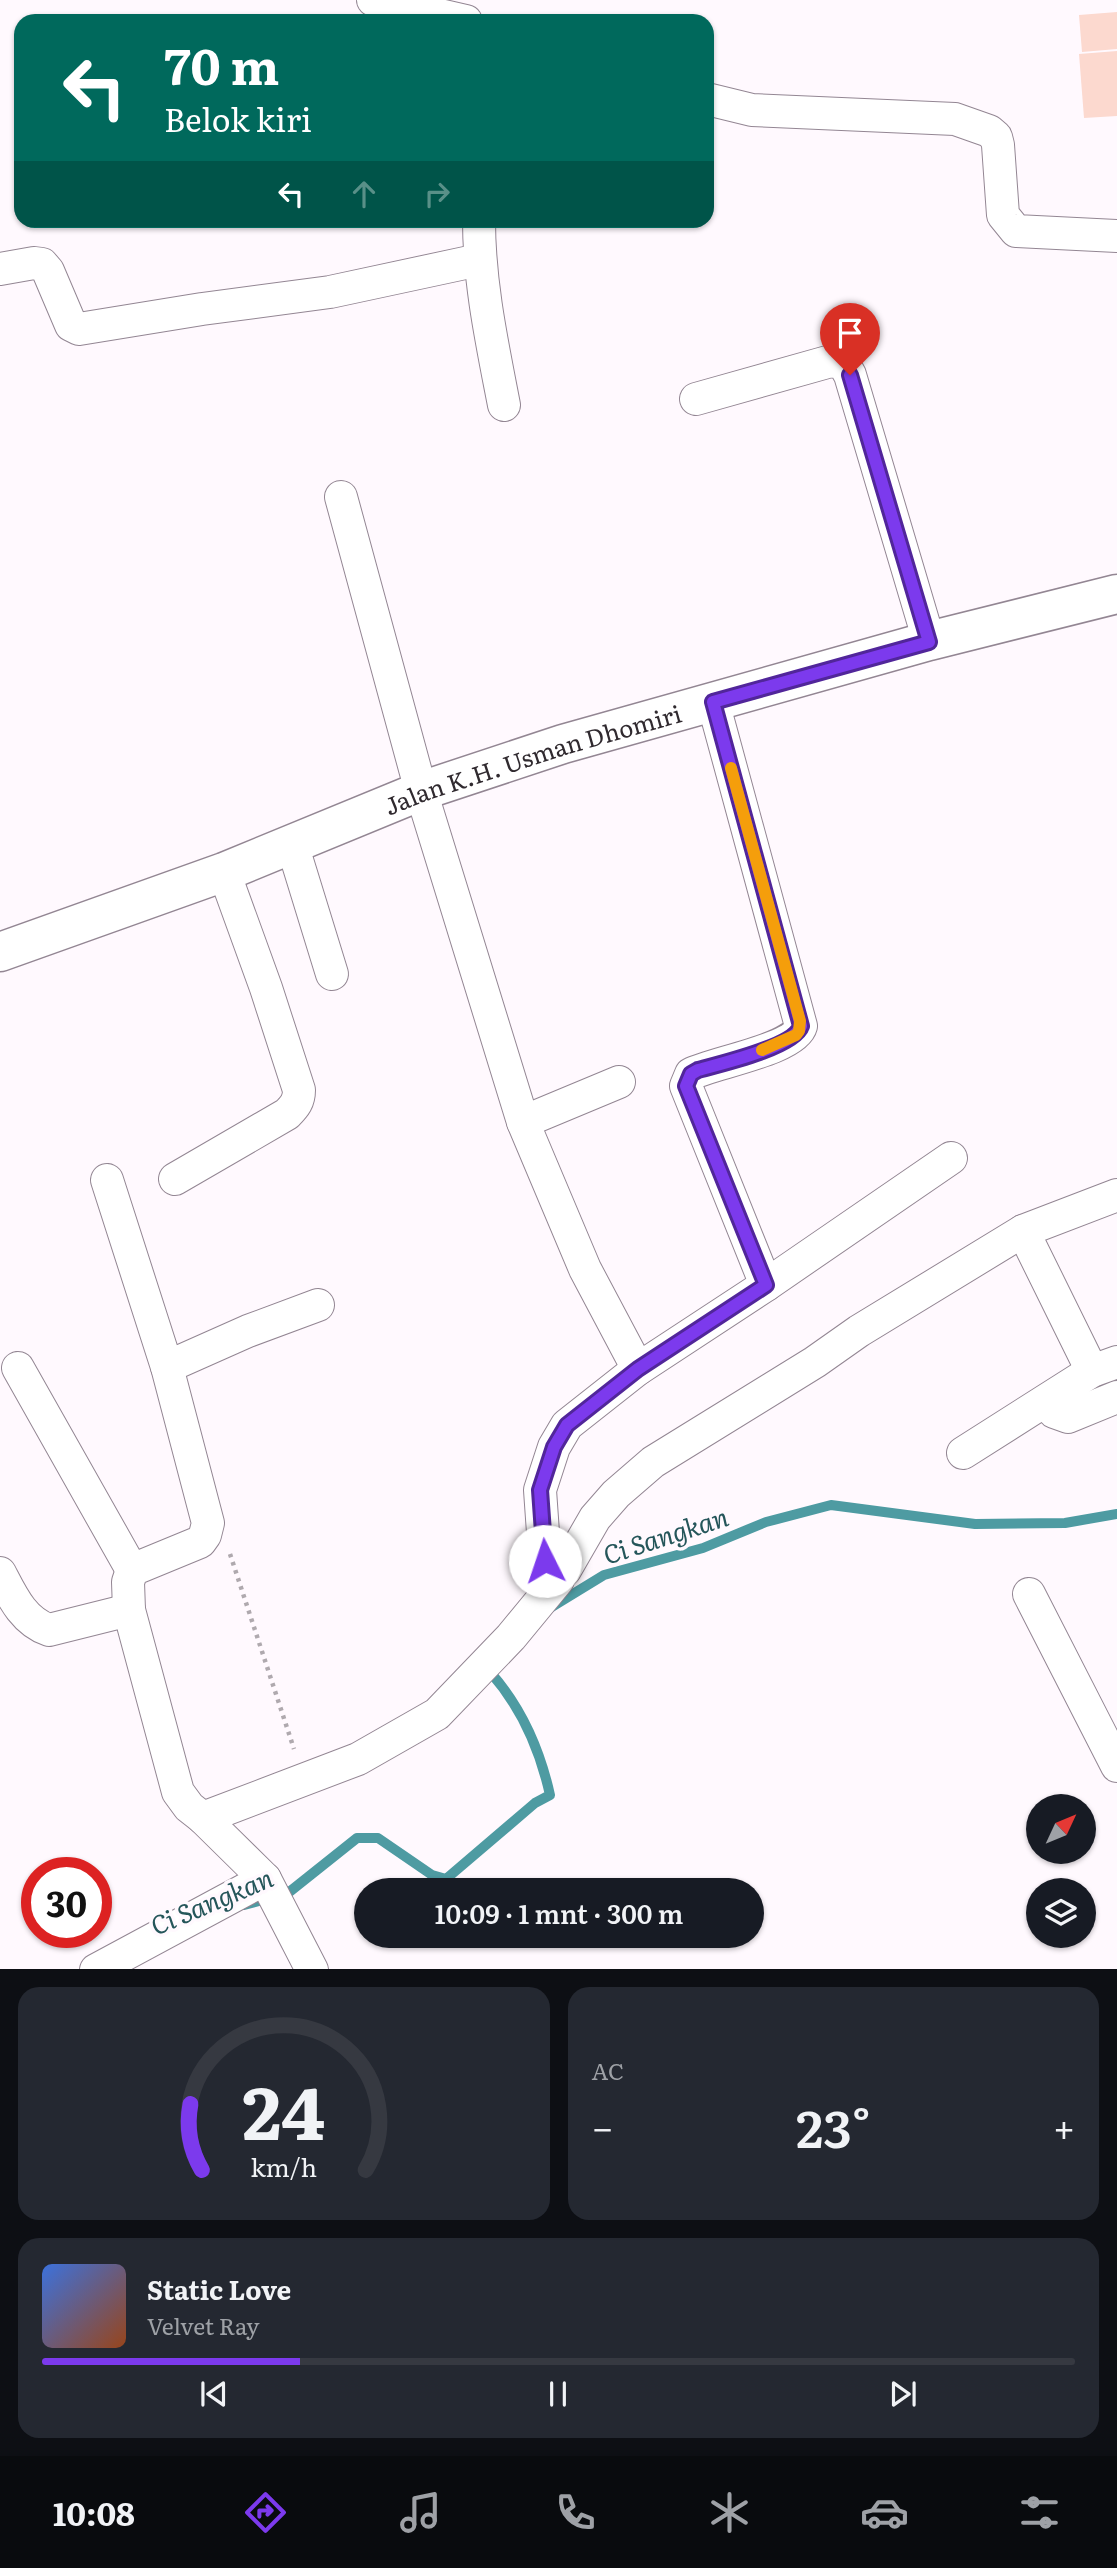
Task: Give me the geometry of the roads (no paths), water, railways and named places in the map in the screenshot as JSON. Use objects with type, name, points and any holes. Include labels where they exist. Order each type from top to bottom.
[{"type":"main road","name":"Jalan K.H. Usman Dhomiri","points":[[0,953],[224,872],[421,791],[563,744],[929,642],[1117,594]]},
{"type":"street","points":[[373,0],[435,14]]},
{"type":"street","points":[[714,101],[752,110],[955,119],[989,131],[996,137],[1003,215],[1016,231],[1117,236]]},
{"type":"street","points":[[479,228],[479,260],[488,324],[504,405]]},
{"type":"street","points":[[0,269],[42,264],[48,271],[71,325],[79,330],[202,309],[330,292],[479,260]]},
{"type":"street","points":[[696,399],[831,361],[844,364],[850,375],[929,642]]},
{"type":"street","points":[[341,497],[421,791],[523,1122],[585,1269],[638,1369]]},
{"type":"street","points":[[713,702],[801,1026],[796,1035],[780,1044],[698,1070],[691,1074],[686,1086],[766,1285]]},
{"type":"street","points":[[292,844],[332,974]]},
{"type":"street","points":[[175,1179],[287,1114],[296,1106],[299,1096],[224,872]]},
{"type":"street","points":[[523,1122],[619,1082]]},
{"type":"street","points":[[557,1572],[545,1561],[540,1490],[554,1447],[567,1425],[638,1369],[951,1158]]},
{"type":"street","points":[[107,1180],[167,1367],[208,1529],[200,1542],[132,1570]]},
{"type":"street","points":[[203,1818],[358,1759],[437,1714],[512,1637],[595,1518],[616,1494],[653,1462],[1023,1231],[1117,1195]]},
{"type":"street","points":[[963,1453],[1105,1367],[1023,1231]]},
{"type":"street","points":[[167,1367],[248,1331],[318,1305]]},
{"type":"street","points":[[18,1368],[132,1570],[128,1582],[129,1610],[178,1793],[273,1894],[312,1969]]},
{"type":"street","points":[[1046,1401],[1054,1412],[1068,1417],[1117,1397]]},
{"type":"street","points":[[0,1573],[27,1617],[37,1626],[50,1630],[129,1610]]},
{"type":"street","points":[[1029,1594],[1117,1766]]},
{"type":"street","points":[[96,1969],[273,1894]]},
{"type":"waterway","name":"Ci Sangkan","points":[[550,1608],[604,1575],[703,1548],[766,1522],[831,1505],[975,1524],[1065,1523],[1117,1514]]},
{"type":"waterway","name":"Ci Sangkan","points":[[244,1905],[288,1893],[357,1838],[378,1838],[432,1875],[446,1879],[535,1803],[550,1795],[528,1730],[502,1686],[491,1673],[496,1665]]}]
